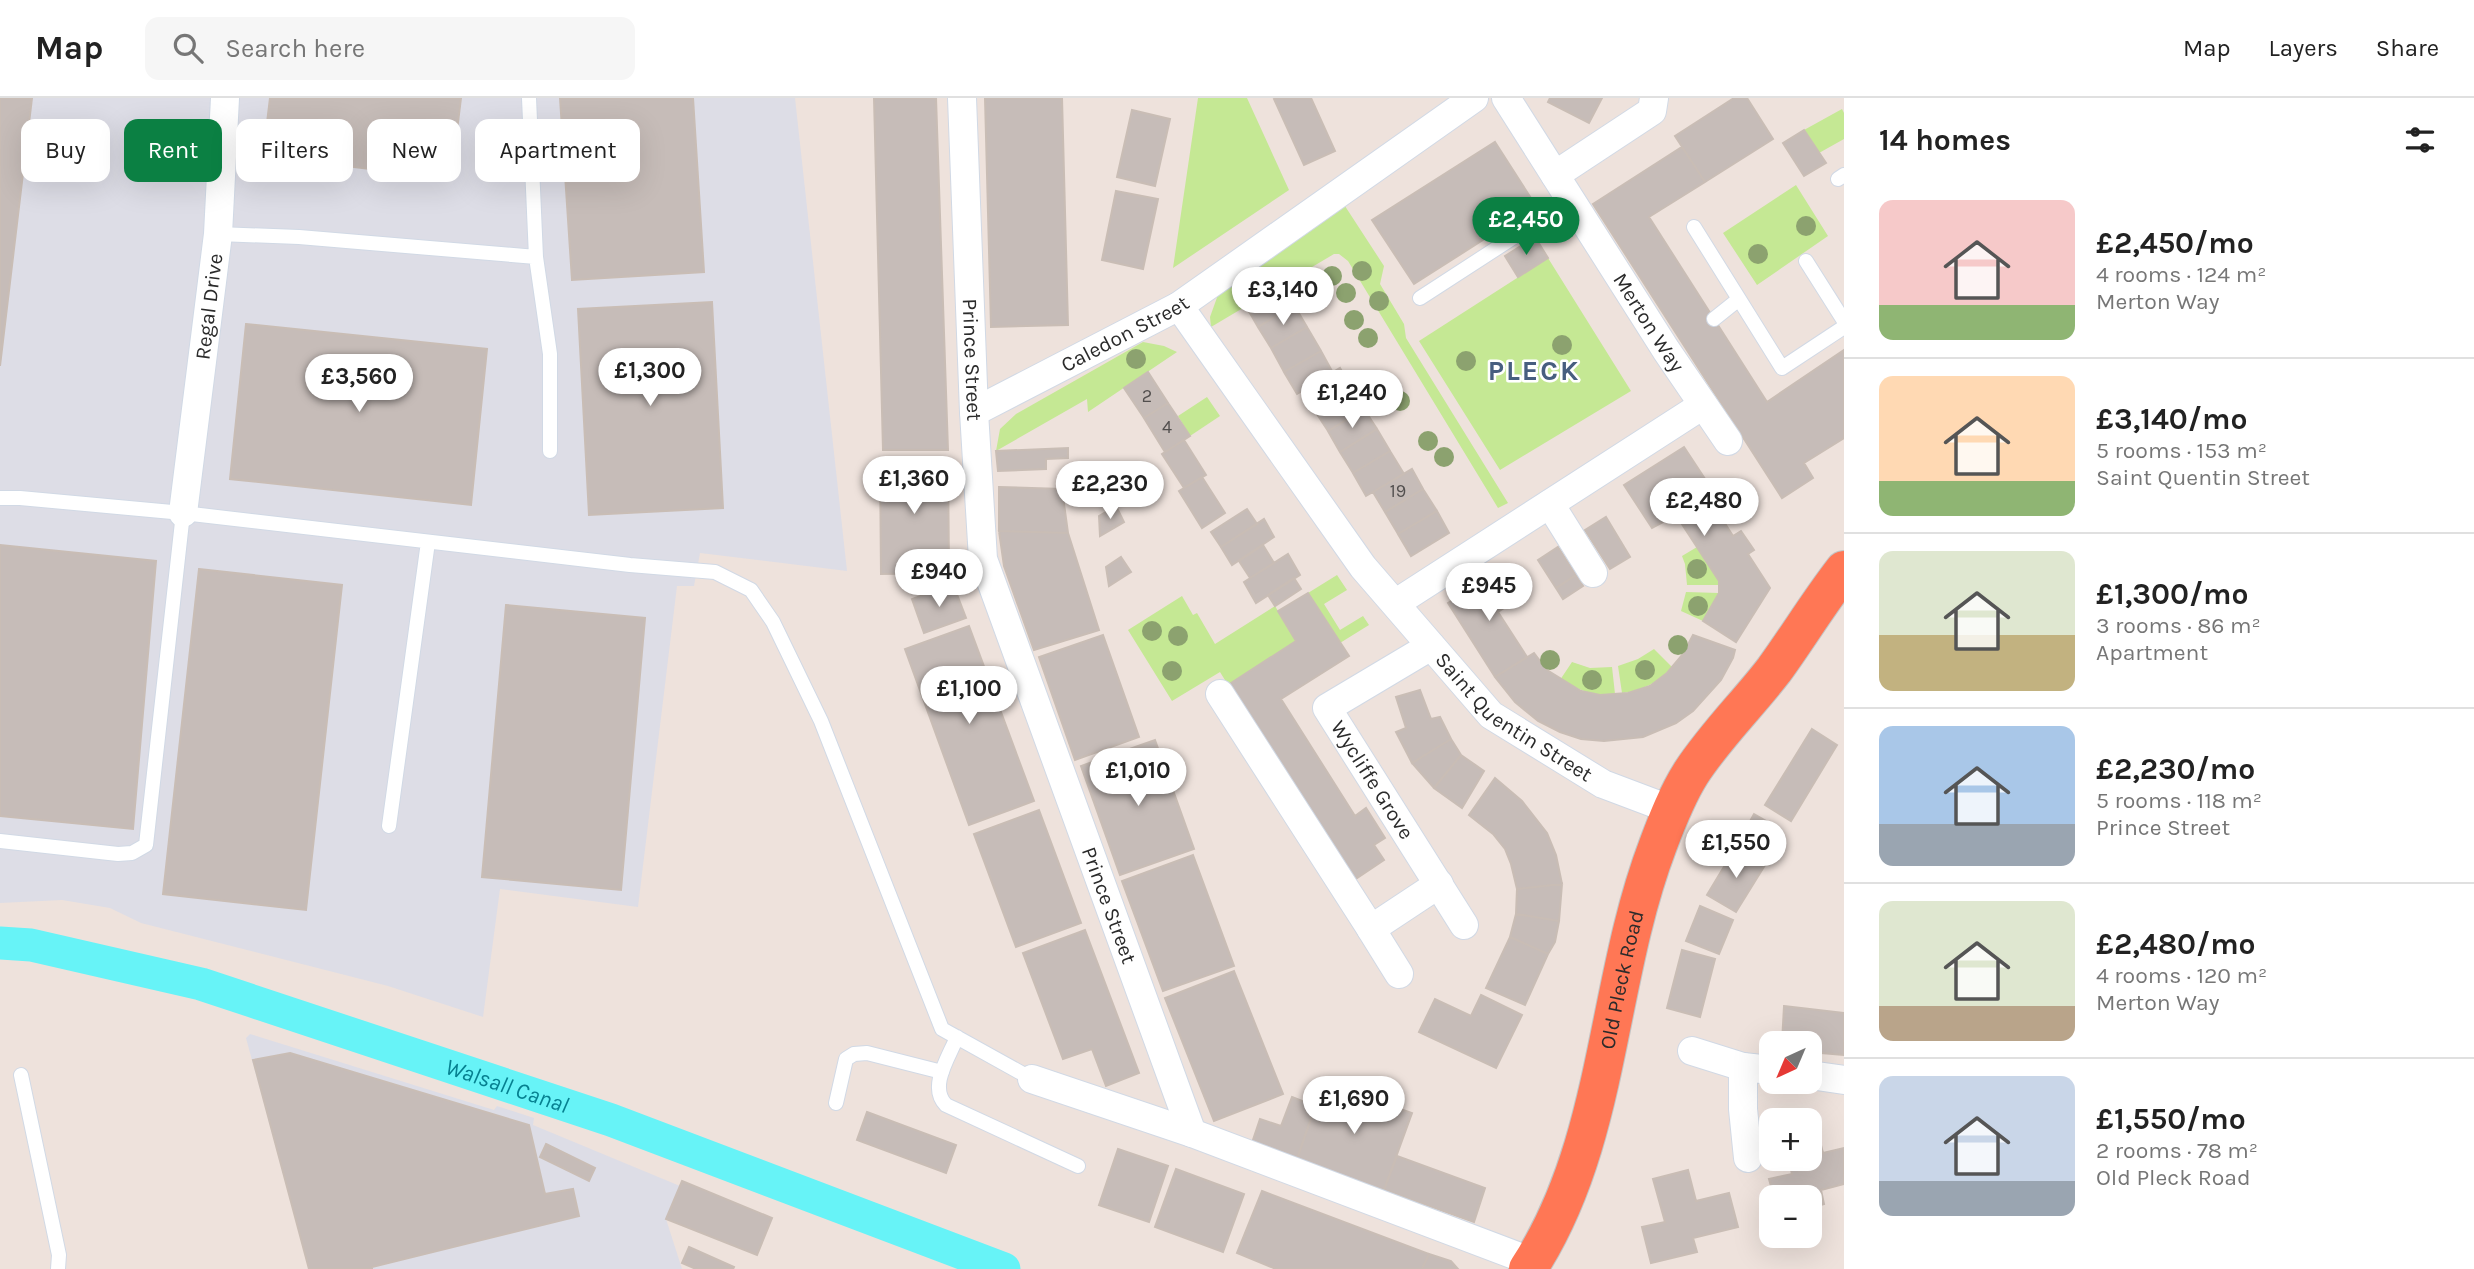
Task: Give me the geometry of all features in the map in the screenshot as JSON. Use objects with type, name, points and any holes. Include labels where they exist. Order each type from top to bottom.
[{"type":"highway","name":"Old Pleck Road","points":[[1530,1265],[1558,1216],[1587,1138],[1619,982],[1646,880],[1672,810],[1690,775],[1709,748],[1773,670],[1844,570]]},
{"type":"street","name":"Regal Drive","points":[[183,513],[218,234],[225,98]]},
{"type":"street","name":"Prince Street","points":[[962,98],[974,412],[984,559],[1192,1133]]},
{"type":"street","name":"Caledon Street","points":[[974,412],[1180,306],[1474,98]]},
{"type":"street","name":"Merton Way","points":[[1506,98],[1571,200],[1673,345],[1703,405],[1728,440]]},
{"type":"street","points":[[1555,175],[1652,111],[1654,98]]},
{"type":"street","name":"Saint Quentin Street","points":[[1180,306],[1363,567],[1491,715],[1603,784],[1672,810]]},
{"type":"street","points":[[1396,603],[1703,405]]},
{"type":"street","points":[[1550,504],[1593,573]]},
{"type":"street","name":"Wycliffe Grove","points":[[1431,646],[1326,708],[1464,925]]},
{"type":"street","points":[[1220,694],[1399,974]]},
{"type":"street","points":[[1371,929],[1439,884]]},
{"type":"street","points":[[1692,1051],[1743,1067],[1759,1069]]},
{"type":"street","points":[[1743,1067],[1742,1110],[1748,1158]]},
{"type":"street","points":[[1822,1077],[1844,1080]]},
{"type":"street","points":[[1032,1079],[1192,1133],[1530,1265]]},
{"type":"lane","points":[[529,98],[536,257],[550,354],[550,451]]},
{"type":"lane","points":[[1420,298],[1571,200]]},
{"type":"lane","points":[[1694,227],[1782,368],[1844,327]]},
{"type":"lane","points":[[218,234],[299,237],[536,257]]},
{"type":"lane","points":[[1806,261],[1844,321]]},
{"type":"lane","points":[[1714,318],[1739,299]]},
{"type":"lane","points":[[0,498],[183,513],[616,564],[715,572],[751,590],[773,622],[821,721],[942,1029],[1032,1079]]},
{"type":"lane","points":[[0,841],[118,854],[132,853],[146,845],[183,513]]},
{"type":"lane","points":[[389,826],[428,542]]},
{"type":"lane","points":[[957,1037],[938,1085],[939,1098],[946,1105],[1078,1166]]},
{"type":"lane","points":[[836,1103],[846,1059],[854,1054],[867,1053],[942,1072]]},
{"type":"lane","points":[[21,1075],[59,1255],[58,1269]]},
{"type":"shaded area","points":[[0,98],[795,98],[847,571],[700,553],[694,586],[677,586],[638,907],[500,889],[483,1017],[388,986],[141,923],[110,908],[62,900],[0,903]]},
{"type":"shaded area","points":[[250,1034],[494,1110],[497,1106],[534,1118],[533,1125],[680,1186],[666,1219],[682,1269],[309,1269],[246,1038]]},
{"type":"green space","points":[[1198,98],[1247,98],[1289,190],[1173,268]]},
{"type":"green space","points":[[1842,109],[1844,139],[1819,153],[1804,130]]},
{"type":"green space","points":[[1796,185],[1828,236],[1757,285],[1723,233]]},
{"type":"green space","points":[[1343,203],[1384,266],[1380,284],[1404,324],[1406,338],[1508,503],[1498,508],[1348,261],[1339,254],[1334,254],[1211,327],[1210,317],[1219,292]]},
{"type":"green space","points":[[1548,258],[1631,391],[1500,470],[1419,341]]},
{"type":"green space","points":[[1143,342],[1177,352],[1088,412],[1087,399],[996,451],[1000,429],[1016,414]]},
{"type":"green space","points":[[1207,397],[1220,416],[1190,436],[1178,416]]},
{"type":"green space","points":[[1697,547],[1719,581],[1718,585],[1687,585],[1682,556]]},
{"type":"green space","points":[[1337,575],[1347,590],[1324,604],[1340,630],[1363,616],[1369,625],[1340,643],[1308,593]]},
{"type":"green space","points":[[1686,592],[1719,593],[1703,621],[1681,611]]},
{"type":"green space","points":[[1182,596],[1193,615],[1197,613],[1215,644],[1275,606],[1296,641],[1228,685],[1220,672],[1172,701],[1128,630]]},
{"type":"green space","points":[[1654,649],[1672,667],[1650,685],[1622,693],[1618,666],[1638,659]]},
{"type":"green space","points":[[1572,662],[1590,668],[1612,667],[1615,694],[1587,692],[1560,680]]},
{"type":"building","points":[[0,98],[32,98],[29,119],[21,119],[22,182],[0,366]]},
{"type":"building","points":[[270,98],[461,98],[458,119],[367,119],[367,169],[353,167],[353,119],[267,119]]},
{"type":"building","points":[[560,98],[693,98],[704,272],[572,280],[566,182],[640,182],[640,119],[561,119]]},
{"type":"building","points":[[874,98],[936,98],[948,450],[883,450]]},
{"type":"building","points":[[985,98],[1062,98],[1068,325],[991,327]]},
{"type":"building","points":[[1311,98],[1335,151],[1304,165],[1274,99]]},
{"type":"building","points":[[1550,98],[1602,98],[1589,123],[1548,102]]},
{"type":"building","points":[[1734,98],[1747,98],[1773,139],[1705,182],[1675,136]]},
{"type":"building","points":[[1132,110],[1170,119],[1155,186],[1117,177]]},
{"type":"building","points":[[1804,130],[1826,163],[1804,176],[1783,143]]},
{"type":"building","points":[[1495,142],[1536,206],[1414,284],[1372,220]]},
{"type":"building","points":[[1682,147],[1705,182],[1649,217],[1767,402],[1844,350],[1844,438],[1804,463],[1813,478],[1782,498],[1593,204]]},
{"type":"building","points":[[1116,191],[1158,199],[1143,269],[1102,260]]},
{"type":"building","points":[[1535,237],[1548,258],[1518,277],[1505,256]]},
{"type":"building","points":[[1282,285],[1294,305],[1258,327],[1246,306]]},
{"type":"building","points":[[712,302],[723,508],[589,515],[578,309]]},
{"type":"building","points":[[1294,305],[1307,327],[1271,348],[1258,327]]},
{"type":"building","points":[[246,324],[487,349],[471,505],[230,479]]},
{"type":"building","points":[[1307,327],[1321,351],[1284,372],[1271,348]]},
{"type":"building","points":[[1321,351],[1333,373],[1297,394],[1284,372]]},
{"type":"building","points":[[1340,368],[1352,389],[1315,411],[1303,390]]},
{"type":"building","points":[[1148,372],[1168,403],[1144,418],[1124,388]]},
{"type":"building","points":[[1352,389],[1364,409],[1328,431],[1315,411]]},
{"type":"building","points":[[1168,403],[1190,436],[1165,452],[1144,418]]},
{"type":"building","points":[[1364,409],[1377,429],[1340,452],[1328,431]]},
{"type":"building","points":[[1377,429],[1390,451],[1353,473],[1340,452]]},
{"type":"building","points":[[1184,440],[1206,475],[1184,488],[1162,454]]},
{"type":"building","points":[[1684,447],[1709,485],[1703,489],[1733,536],[1741,531],[1754,550],[1748,554],[1770,588],[1736,642],[1703,621],[1719,593],[1719,581],[1676,515],[1652,528],[1624,485]]},
{"type":"building","points":[[1068,448],[1068,458],[1046,459],[1046,469],[998,471],[996,451]]},
{"type":"building","points":[[1390,451],[1404,474],[1366,496],[1353,473]]},
{"type":"building","points":[[880,459],[948,459],[949,573],[881,574]]},
{"type":"building","points":[[1412,469],[1423,489],[1385,512],[1373,492]]},
{"type":"building","points":[[1202,477],[1225,513],[1202,528],[1179,491]]},
{"type":"building","points":[[999,487],[1062,489],[1068,533],[999,531]]},
{"type":"building","points":[[1423,489],[1437,511],[1398,534],[1385,512]]},
{"type":"building","points":[[1116,506],[1124,522],[1100,536],[1099,516]]},
{"type":"building","points":[[1247,509],[1257,524],[1221,547],[1211,532]]},
{"type":"building","points":[[1437,511],[1449,533],[1411,556],[1398,534]]},
{"type":"building","points":[[1606,517],[1630,557],[1610,569],[1585,530]]},
{"type":"building","points":[[1264,519],[1274,537],[1232,565],[1221,547]]},
{"type":"building","points":[[999,531],[1068,533],[1099,630],[1034,650],[1004,566]]},
{"type":"building","points":[[0,545],[156,561],[133,829],[0,816]]},
{"type":"building","points":[[1263,545],[1274,563],[1250,578],[1239,561]]},
{"type":"building","points":[[1558,547],[1576,575],[1556,588],[1538,560]]},
{"type":"building","points":[[1288,554],[1300,575],[1256,603],[1244,582]]},
{"type":"building","points":[[1121,557],[1131,572],[1109,586],[1106,567]]},
{"type":"building","points":[[199,569],[342,585],[306,910],[163,894]]},
{"type":"building","points":[[1498,571],[1516,600],[1498,612],[1527,657],[1495,677],[1448,603]]},
{"type":"building","points":[[1576,575],[1583,586],[1563,599],[1556,588]]},
{"type":"building","points":[[1294,578],[1301,589],[1275,606],[1268,595]]},
{"type":"building","points":[[953,584],[966,618],[924,633],[912,599]]},
{"type":"building","points":[[1308,593],[1349,656],[1281,699],[1355,816],[1366,808],[1385,838],[1374,845],[1384,860],[1354,880],[1228,685],[1296,641],[1278,611]]},
{"type":"building","points":[[506,605],[645,618],[621,890],[482,877]]},
{"type":"building","points":[[969,626],[1034,801],[969,825],[905,649]]},
{"type":"building","points":[[1103,635],[1139,737],[1075,760],[1039,657]]},
{"type":"building","points":[[1693,635],[1735,650],[1733,658],[1721,680],[1693,711],[1676,723],[1643,737],[1604,741],[1581,739],[1560,732],[1538,721],[1515,702],[1495,677],[1534,653],[1547,670],[1581,691],[1600,695],[1628,693],[1650,686],[1667,673],[1683,654]]},
{"type":"building","points":[[1420,690],[1431,719],[1440,717],[1451,739],[1412,763],[1396,732],[1406,728],[1396,697]]},
{"type":"building","points":[[1812,729],[1837,745],[1791,821],[1765,805]]},
{"type":"building","points":[[1451,739],[1461,755],[1434,788],[1412,763]]},
{"type":"building","points":[[1155,740],[1194,849],[1120,875],[1081,766]]},
{"type":"building","points":[[1461,755],[1484,771],[1462,808],[1434,788]]},
{"type":"building","points":[[1495,778],[1522,801],[1547,833],[1556,855],[1562,884],[1517,889],[1505,849],[1493,834],[1469,815]]},
{"type":"building","points":[[1039,810],[1081,923],[1016,947],[974,834]]},
{"type":"building","points":[[1754,814],[1780,829],[1765,856],[1739,841]]},
{"type":"building","points":[[1736,847],[1765,865],[1736,912],[1707,895]]},
{"type":"building","points":[[1193,855],[1234,966],[1163,991],[1122,881]]},
{"type":"building","points":[[1562,884],[1559,921],[1516,914],[1517,889]]},
{"type":"building","points":[[1700,906],[1733,920],[1719,954],[1686,941]]},
{"type":"building","points":[[1516,914],[1559,921],[1555,942],[1548,954],[1510,937]]},
{"type":"building","points":[[1085,930],[1139,1073],[1106,1086],[1092,1049],[1063,1059],[1023,953]]},
{"type":"building","points":[[1510,937],[1548,954],[1525,1005],[1486,988]]},
{"type":"building","points":[[1682,950],[1715,959],[1700,1017],[1667,1008]]},
{"type":"building","points":[[1234,971],[1283,1094],[1214,1121],[1165,998]]},
{"type":"building","points":[[1481,995],[1522,1015],[1496,1068],[1419,1032],[1435,999],[1471,1016]]},
{"type":"building","points":[[1784,1006],[1844,1013],[1844,1055],[1822,1053],[1822,1031],[1783,1031]]},
{"type":"building","points":[[290,1053],[529,1125],[545,1194],[573,1189],[579,1216],[372,1269],[309,1269],[253,1060]]},
{"type":"building","points":[[1324,1082],[1412,1113],[1384,1190],[1297,1159]]},
{"type":"building","points":[[1292,1097],[1315,1106],[1297,1159],[1252,1143],[1260,1119],[1281,1126]]},
{"type":"building","points":[[867,1112],[956,1145],[946,1173],[857,1140]]},
{"type":"building","points":[[546,1144],[595,1168],[589,1181],[540,1157]]},
{"type":"building","points":[[1844,1148],[1844,1184],[1822,1190],[1822,1185],[1771,1185],[1769,1179],[1792,1174],[1791,1171],[1822,1171],[1822,1149],[1823,1153]]},
{"type":"building","points":[[1118,1149],[1168,1166],[1149,1222],[1099,1205]]},
{"type":"building","points":[[1397,1156],[1485,1188],[1474,1222],[1384,1190]]},
{"type":"building","points":[[1176,1169],[1244,1194],[1223,1252],[1155,1227]]},
{"type":"building","points":[[1688,1170],[1696,1201],[1729,1193],[1738,1227],[1693,1238],[1697,1252],[1651,1263],[1642,1227],[1665,1222],[1653,1179]]},
{"type":"building","points":[[682,1181],[772,1218],[757,1255],[666,1219]]},
{"type":"building","points":[[1262,1191],[1429,1254],[1422,1269],[1276,1269],[1237,1253]]},
{"type":"building","points":[[689,1247],[734,1267],[696,1269],[682,1263]]},
{"type":"building","points":[[1429,1254],[1451,1261],[1458,1269],[1422,1269]]},
{"type":"waterway","name":"Walsall Canal","points":[[0,943],[31,945],[201,984],[611,1120],[1004,1269]]},
{"type":"district","name":"PLECK","points":[[1534,370]]}]
